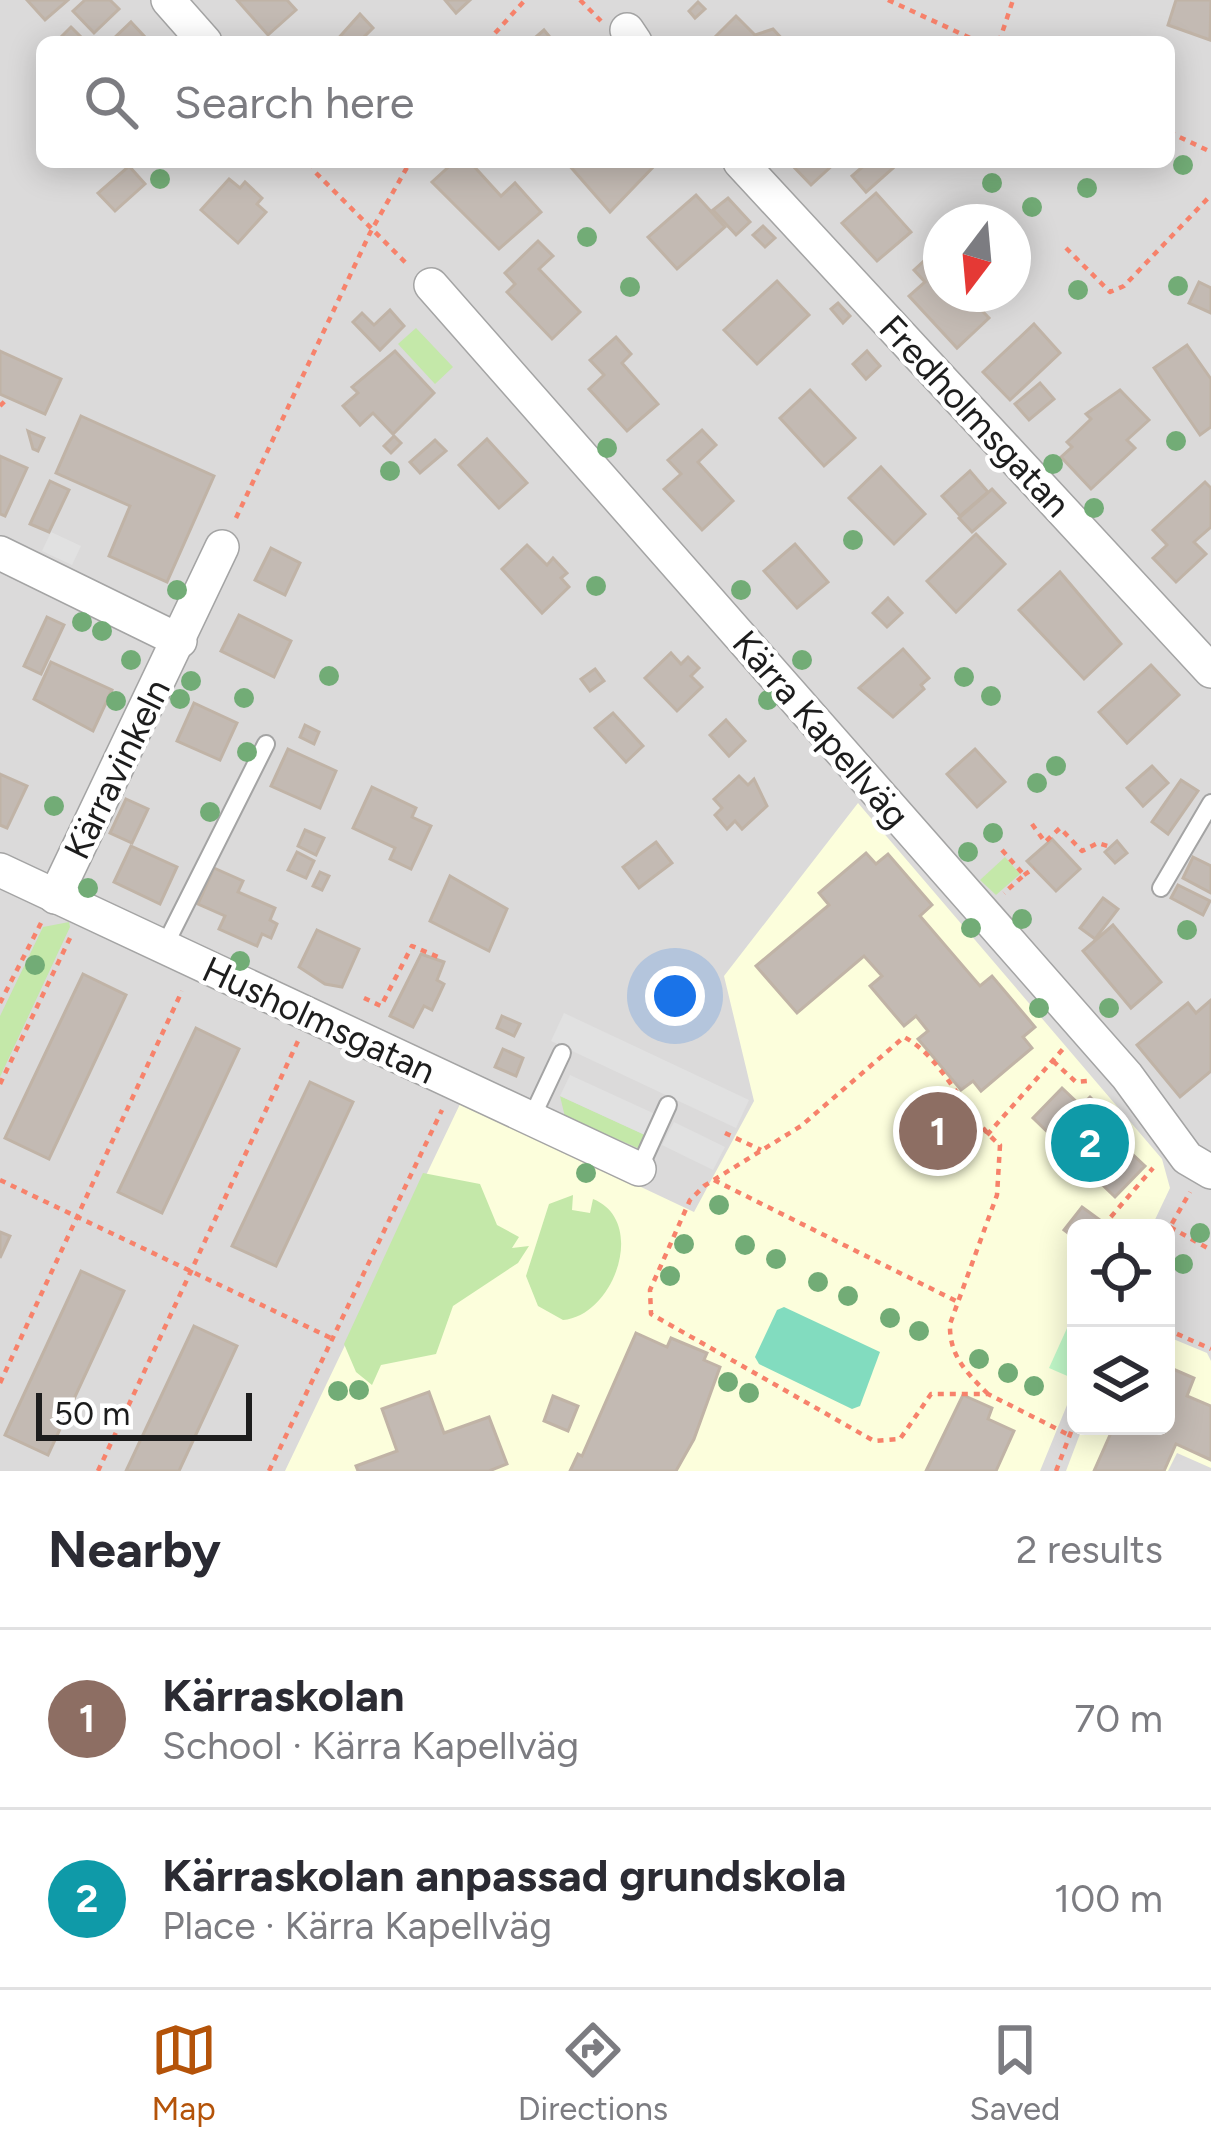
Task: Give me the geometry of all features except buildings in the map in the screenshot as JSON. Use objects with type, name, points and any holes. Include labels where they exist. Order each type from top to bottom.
[{"type":"street","points":[[168,0],[200,36]]},
{"type":"street","name":"Fredholmsgatan","points":[[746,168],[1211,670]]},
{"type":"street","name":"Kärra Kapellväg","points":[[431,284],[1083,1027],[1187,1158],[1211,1172]]},
{"type":"street","name":"Kärravinkeln","points":[[69,903],[222,547]]},
{"type":"street","name":"Kärravinkeln","points":[[0,553],[180,641]]},
{"type":"street","name":"Husholmsgatan","points":[[0,870],[639,1169]]},
{"type":"lane","points":[[164,947],[266,744]]},
{"type":"lane","points":[[1161,888],[1211,803]]},
{"type":"lane","points":[[531,1120],[562,1052]]},
{"type":"lane","points":[[639,1169],[668,1105]]},
{"type":"path","points":[[492,36],[525,0]]},
{"type":"path","points":[[888,0],[966,36]]},
{"type":"path","points":[[1001,36],[1013,0]]},
{"type":"path","points":[[1175,135],[1211,152]]},
{"type":"path","points":[[313,168],[370,233],[431,284]]},
{"type":"path","points":[[222,547],[370,233],[407,168]]},
{"type":"path","points":[[1066,248],[1110,292],[1124,286],[1211,195]]},
{"type":"path","points":[[0,406],[8,398]]},
{"type":"path","points":[[1032,824],[1046,842],[1060,828],[1082,850],[1098,843],[1111,847]]},
{"type":"path","points":[[1002,850],[1024,875]]},
{"type":"path","points":[[982,912],[1034,868]]},
{"type":"path","points":[[1,1001],[69,903]]},
{"type":"path","points":[[0,1084],[69,903]]},
{"type":"path","points":[[364,998],[381,1006],[412,946],[443,959]]},
{"type":"path","points":[[0,1383],[195,962]]},
{"type":"path","points":[[98,1471],[310,1016]]},
{"type":"path","points":[[986,1136],[1083,1027]]},
{"type":"path","points":[[988,1394],[931,1394],[899,1439],[874,1441],[668,1328],[651,1314],[650,1290],[690,1201],[713,1180],[801,1126],[904,1037],[968,1108],[986,1136],[1000,1145],[997,1195],[956,1301],[950,1340],[961,1367],[988,1394],[1070,1436],[1056,1471]]},
{"type":"path","points":[[1053,1061],[1076,1082],[1088,1081]]},
{"type":"path","points":[[269,1471],[454,1084]]},
{"type":"path","points":[[725,1133],[761,1150]]},
{"type":"path","points":[[1110,1219],[1154,1172],[1151,1150]]},
{"type":"path","points":[[0,1180],[335,1340]]},
{"type":"path","points":[[713,1180],[956,1301]]},
{"type":"path","points":[[1175,1230],[1211,1250]]},
{"type":"path","points":[[1175,1333],[1211,1348]]},
{"type":"shaded area","points":[[0,0],[1211,0],[1211,1471],[0,1471]]},
{"type":"shaded area","points":[[51,532],[81,546],[72,565],[42,551]]},
{"type":"shaded area","points":[[858,803],[1162,1159],[1170,1188],[1155,1219],[1067,1219],[1067,1405],[1040,1471],[285,1471],[461,1102],[694,1212],[754,1101],[724,976]]},
{"type":"shaded area","points":[[564,1013],[749,1100],[736,1128],[551,1041]]},
{"type":"shaded area","points":[[570,1075],[655,1114],[645,1135],[560,1096]]},
{"type":"shaded area","points":[[674,1122],[725,1147],[713,1170],[662,1145]]},
{"type":"shaded area","points":[[1175,1340],[1207,1353],[1211,1361],[1211,1468],[1177,1453],[1168,1471],[1066,1471],[1080,1435],[1175,1435]]},
{"type":"green space","points":[[416,328],[453,367],[435,384],[398,344]]},
{"type":"green space","points":[[1005,857],[1020,874],[996,895],[980,880]]},
{"type":"green space","points":[[69,922],[0,1077],[0,1016],[43,927]]},
{"type":"green space","points":[[560,1096],[645,1135],[640,1149],[565,1117]]},
{"type":"green space","points":[[423,1173],[480,1184],[497,1225],[519,1237],[512,1248],[529,1246],[518,1263],[453,1306],[436,1354],[381,1365],[372,1385],[356,1372],[344,1344]]},
{"type":"green space","points":[[573,1195],[572,1210],[590,1213],[593,1199],[610,1210],[619,1227],[621,1246],[618,1266],[597,1302],[581,1315],[563,1320],[538,1306],[526,1276],[549,1204]]},
{"type":"green space","points":[[784,1307],[880,1352],[860,1406],[852,1409],[759,1364],[755,1357],[777,1310]]},
{"type":"green space","points":[[1067,1328],[1067,1376],[1049,1368]]},
{"type":"place","name":"Kärraskolan","points":[[938,1131]]},
{"type":"place","name":"Kärraskolan anpassad grundskola","points":[[1090,1143]]}]
